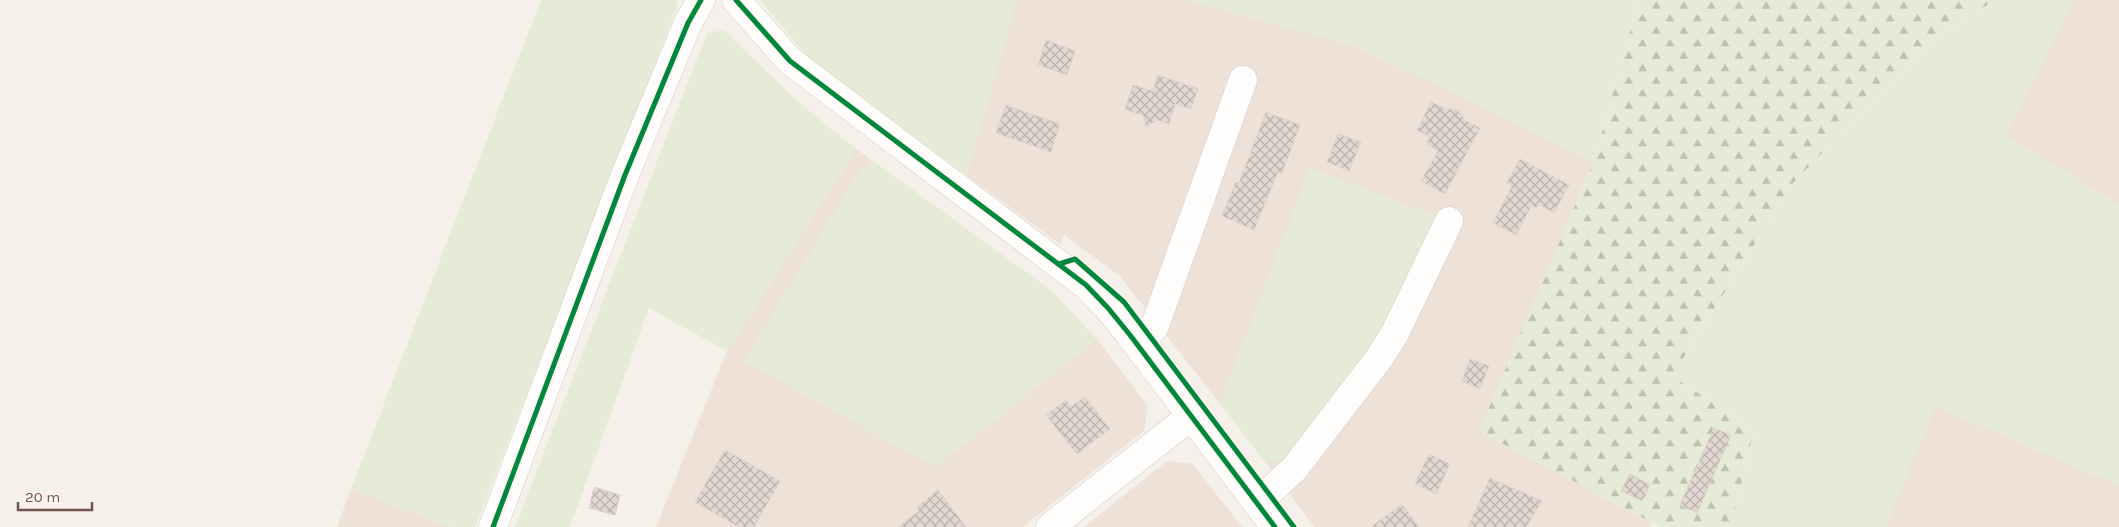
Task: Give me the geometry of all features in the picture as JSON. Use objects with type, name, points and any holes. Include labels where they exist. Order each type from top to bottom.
[{"type":"street","points":[[494,527],[625,175],[688,23],[701,0]]},
{"type":"street","points":[[736,0],[790,61],[1086,285],[1108,308],[1137,344],[1275,527]]},
{"type":"street","points":[[1137,344],[1154,328],[1243,80]]},
{"type":"street","points":[[1257,503],[1294,469],[1380,357],[1395,333],[1449,221]]},
{"type":"street","points":[[1050,527],[1191,416]]},
{"type":"shaded area","points":[[1017,0],[1186,0],[1356,46],[1594,161],[1479,431],[1652,523],[1650,527],[1315,527],[1265,462],[1287,462],[1310,169],[1220,404],[1120,276],[1064,235],[1060,244],[966,175]]},
{"type":"shaded area","points":[[2074,0],[2119,0],[2119,205],[2005,135]]},
{"type":"shaded area","points":[[856,149],[872,160],[856,176],[935,467],[1097,339],[1148,406],[1144,431],[1023,527],[656,527],[727,351]]},
{"type":"shaded area","points":[[1935,406],[2119,485],[2119,527],[1885,527]]},
{"type":"shaded area","points":[[1167,461],[1193,464],[1242,527],[1084,527]]},
{"type":"shaded area","points":[[351,489],[450,527],[337,527]]},
{"type":"green space","points":[[541,0],[677,0],[677,8],[475,527],[450,527],[351,489]]},
{"type":"green space","points":[[760,0],[1017,0],[966,175],[811,61]]},
{"type":"green space","points":[[1186,0],[1639,0],[1594,161],[1356,46]]},
{"type":"green space","points":[[1639,0],[1995,0],[1932,40],[1793,183],[1672,376],[1754,430],[1731,527],[1660,527],[1479,431],[1594,161]]},
{"type":"green space","points":[[1995,0],[2074,0],[2005,135],[2119,205],[2119,485],[1935,406],[1885,527],[1731,527],[1754,430],[1672,376],[1793,183],[1932,40]]},
{"type":"green space","points":[[724,30],[795,99],[856,149],[727,351],[649,308],[570,527],[515,527],[707,33]]},
{"type":"green space","points":[[872,160],[1052,291],[1097,339],[935,467],[744,361],[856,176]]},
{"type":"green space","points":[[1310,168],[1438,217],[1385,331],[1287,462],[1265,462],[1220,404]]},
{"type":"building","points":[[1046,40],[1075,51],[1067,75],[1038,65]]},
{"type":"building","points":[[1158,75],[1198,89],[1191,109],[1175,104],[1169,124],[1157,120],[1146,127],[1144,116],[1125,109],[1133,85],[1153,91]]},
{"type":"building","points":[[1431,102],[1446,109],[1456,109],[1465,120],[1480,128],[1445,194],[1421,181],[1438,151],[1427,144],[1430,137],[1417,130]]},
{"type":"building","points":[[1006,105],[1060,124],[1051,152],[996,133]]},
{"type":"building","points":[[1266,112],[1300,125],[1282,173],[1278,172],[1254,230],[1222,216],[1236,182],[1239,183]]},
{"type":"building","points":[[1338,134],[1361,142],[1349,171],[1327,162]]},
{"type":"building","points":[[1520,159],[1569,185],[1554,213],[1538,204],[1536,208],[1531,206],[1516,235],[1493,223],[1512,186],[1507,183]]},
{"type":"building","points":[[1470,359],[1489,366],[1480,389],[1462,381]]},
{"type":"building","points":[[1085,397],[1110,429],[1077,454],[1046,415],[1066,400],[1071,407]]},
{"type":"building","points":[[1714,428],[1731,435],[1697,513],[1680,505]]},
{"type":"building","points":[[725,450],[780,481],[754,527],[739,527],[695,502]]},
{"type":"building","points":[[1429,454],[1450,464],[1436,494],[1415,483]]},
{"type":"building","points":[[1630,474],[1650,485],[1642,501],[1621,491]]},
{"type":"building","points":[[1490,478],[1542,501],[1526,527],[1468,527]]},
{"type":"building","points":[[594,487],[620,495],[615,515],[589,508]]},
{"type":"building","points":[[938,490],[966,527],[898,527],[919,511],[917,507]]},
{"type":"building","points":[[1402,504],[1419,527],[1371,527]]},
{"type":"cycle path","points":[[493,527],[625,175],[688,23],[701,0]]},
{"type":"cycle path","points":[[736,0],[790,61],[1086,285],[1130,335],[1275,527]]},
{"type":"cycle path","points":[[1059,264],[1075,259],[1124,302],[1294,527]]}]
